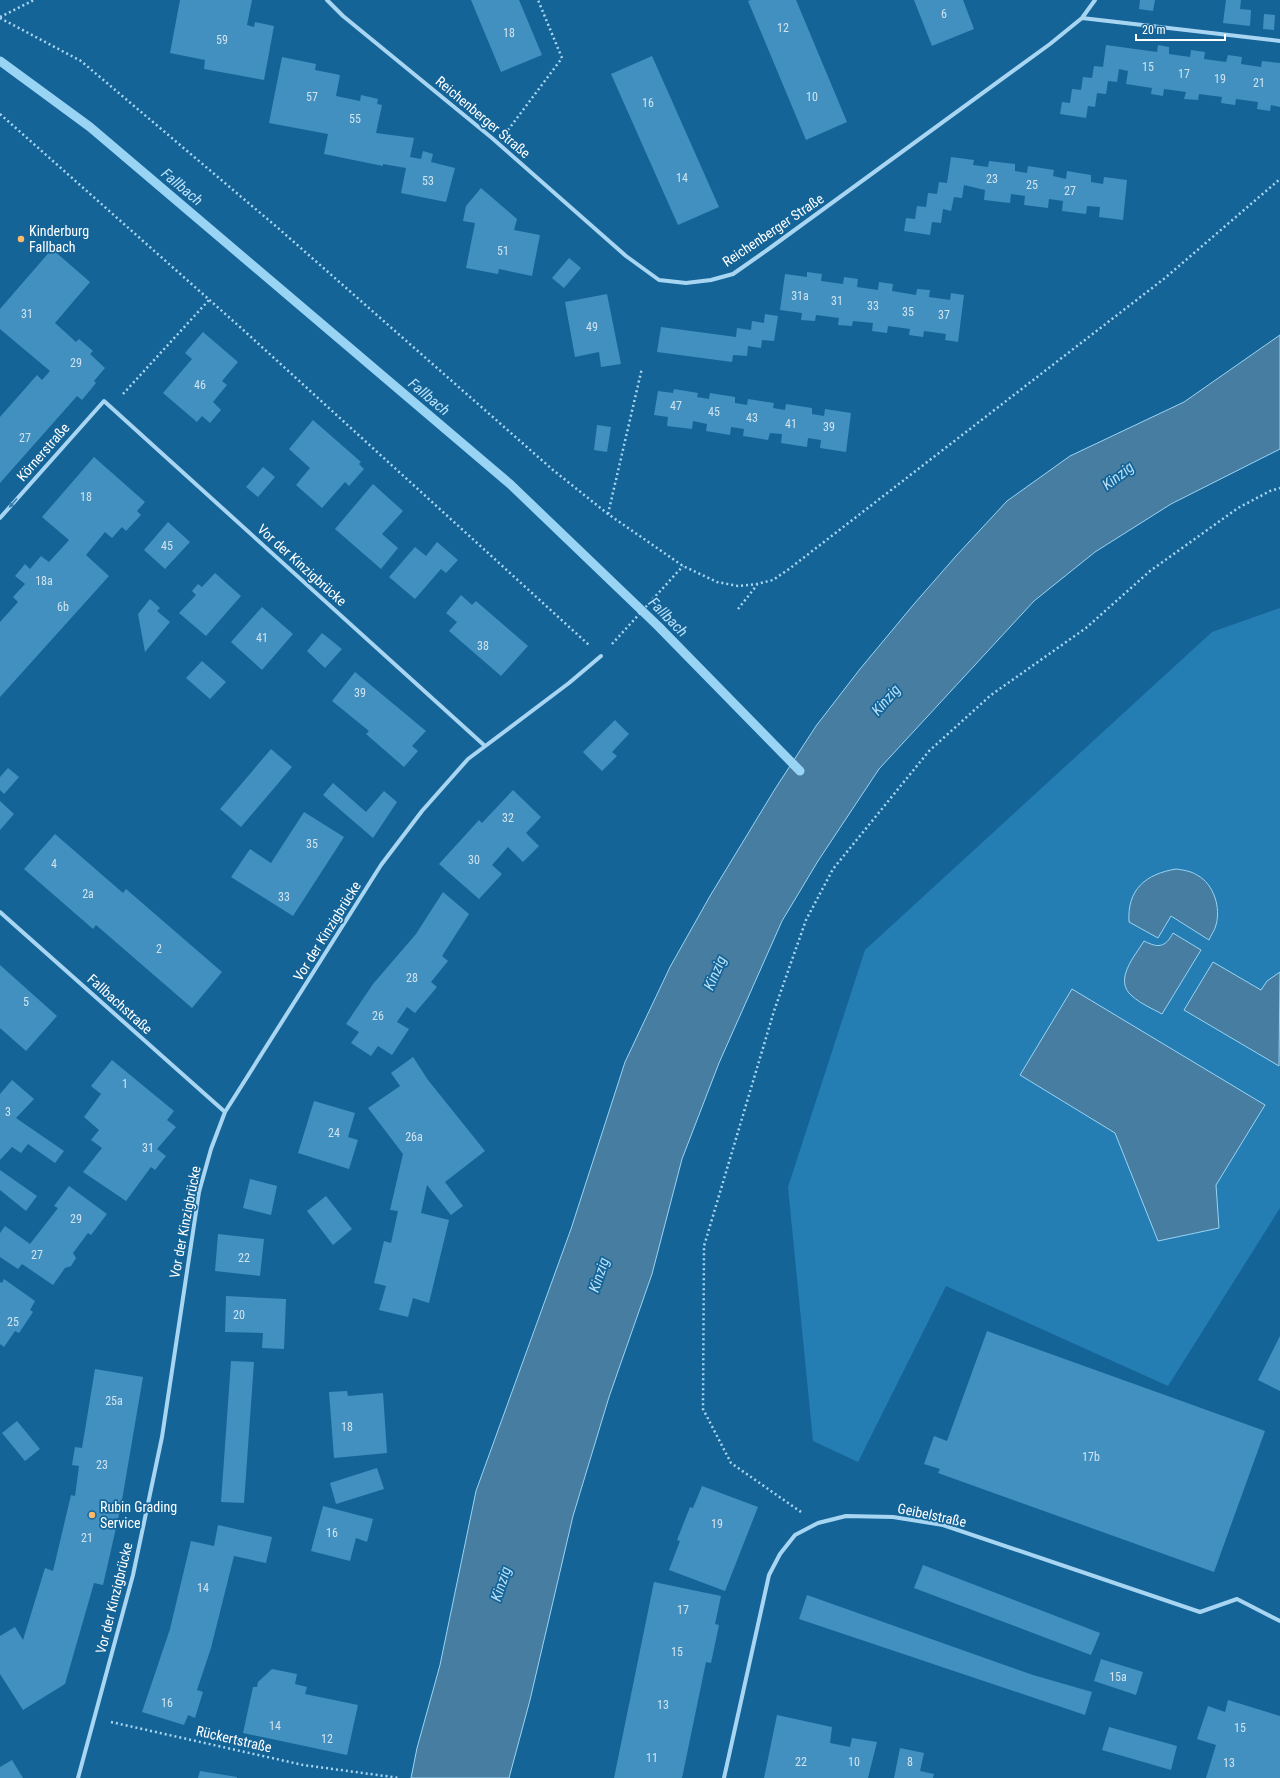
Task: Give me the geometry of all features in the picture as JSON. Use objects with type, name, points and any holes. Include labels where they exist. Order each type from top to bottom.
[{"type":"street","name":"Reichenberger Straße","points":[[327,0],[343,16],[498,143],[626,256],[659,280],[686,283],[712,280],[733,274],[1050,44],[1082,18],[1094,0]]},
{"type":"street","points":[[1082,18],[1280,41]]},
{"type":"street","name":"Vor der Kinzigbrücke","points":[[104,401],[485,746]]},
{"type":"street","name":"Körnerstraße","points":[[0,518],[104,401]]},
{"type":"street","name":"Vor der Kinzigbrücke","points":[[78,1778],[133,1575],[162,1437],[199,1192],[211,1149],[225,1112],[381,865],[422,811],[456,772],[485,746],[569,683],[601,656]]},
{"type":"street","name":"Fallbachstraße","points":[[0,912],[225,1112]]},
{"type":"street","name":"Geibelstraße","points":[[724,1778],[769,1575],[780,1554],[795,1535],[818,1523],[846,1516],[893,1517],[942,1525],[1200,1612],[1237,1600],[1280,1621]]},
{"type":"path","points":[[0,18],[34,0]]},
{"type":"path","points":[[498,143],[562,58],[538,0]]},
{"type":"path","points":[[0,18],[82,61],[278,228],[553,470],[608,514],[683,566],[717,582],[738,586],[757,584],[773,580],[789,569],[1146,293],[1280,179]]},
{"type":"path","points":[[0,114],[209,300],[601,656]]},
{"type":"path","points":[[111,407],[209,300]]},
{"type":"path","points":[[608,514],[642,368]]},
{"type":"path","points":[[818,1523],[731,1463],[703,1409],[704,1246],[774,1011],[806,920],[833,869],[929,751],[991,695],[1086,628],[1150,571],[1238,508],[1270,490],[1280,488]]},
{"type":"path","points":[[611,645],[683,566]]},
{"type":"path","points":[[738,609],[757,584]]},
{"type":"path","name":"Rückertstraße","points":[[94,1718],[303,1765],[400,1778]]},
{"type":"shaded area","points":[[1280,608],[1280,1208],[1168,1386],[946,1286],[858,1462],[813,1441],[788,1187],[865,950],[1212,632]]},
{"type":"water","name":"Kinzig","points":[[1280,335],[1280,449],[1171,504],[1095,552],[1034,601],[879,769],[818,861],[782,921],[719,1063],[682,1159],[652,1274],[609,1397],[573,1516],[530,1700],[509,1778],[411,1778],[417,1748],[440,1665],[476,1491],[571,1229],[625,1062],[670,967],[710,896],[775,789],[816,726],[860,669],[914,604],[1007,501],[1070,456],[1184,402]]},
{"type":"water","points":[[1176,869],[1197,875],[1208,884],[1212,890],[1218,911],[1215,927],[1209,940],[1171,916],[1158,938],[1129,922],[1131,900],[1140,885],[1147,879],[1165,871]]},
{"type":"water","points":[[1173,933],[1201,950],[1162,1014],[1143,1004],[1132,996],[1127,990],[1125,976],[1131,961],[1144,941],[1157,946],[1161,945],[1167,942]]},
{"type":"water","points":[[1213,962],[1261,990],[1267,981],[1280,972],[1279,1066],[1184,1010]]},
{"type":"water","points":[[1072,989],[1265,1105],[1216,1185],[1219,1228],[1158,1241],[1115,1133],[1020,1075]]},
{"type":"building","points":[[180,0],[252,0],[247,25],[254,27],[255,22],[274,26],[264,80],[204,69],[205,60],[170,53]]},
{"type":"building","points":[[471,0],[519,0],[542,55],[501,72]]},
{"type":"building","points":[[796,0],[847,122],[806,140],[748,1]]},
{"type":"building","points":[[914,0],[963,0],[974,29],[932,46]]},
{"type":"building","points":[[1140,0],[1155,0],[1153,11],[1139,9]]},
{"type":"building","points":[[1226,0],[1241,0],[1240,9],[1251,10],[1250,26],[1223,23]]},
{"type":"building","points":[[1264,14],[1275,15],[1274,30],[1263,29]]},
{"type":"building","points":[[1106,45],[1157,52],[1158,45],[1169,47],[1169,54],[1190,57],[1191,50],[1205,52],[1204,59],[1226,62],[1228,55],[1242,57],[1241,64],[1261,67],[1262,61],[1280,63],[1280,107],[1271,105],[1270,111],[1257,109],[1258,102],[1236,99],[1235,105],[1221,103],[1222,97],[1199,94],[1198,100],[1184,99],[1186,92],[1164,89],[1163,96],[1151,94],[1152,88],[1126,84],[1128,71],[1119,69],[1117,82],[1108,81],[1106,94],[1097,93],[1095,107],[1088,106],[1086,118],[1060,114],[1062,102],[1070,103],[1072,89],[1081,90],[1083,77],[1092,78],[1094,66],[1103,67]]},
{"type":"building","points":[[652,56],[719,207],[678,225],[611,74]]},
{"type":"building","points":[[282,57],[316,64],[315,70],[340,75],[336,96],[360,101],[361,95],[378,99],[377,104],[382,105],[376,133],[414,138],[410,157],[421,159],[423,151],[433,154],[431,162],[455,168],[446,202],[401,193],[406,168],[383,164],[383,166],[324,154],[328,134],[269,123]]},
{"type":"building","points":[[951,157],[974,160],[973,165],[988,167],[989,161],[1015,164],[1015,171],[1027,173],[1028,166],[1054,170],[1053,176],[1066,179],[1067,171],[1091,175],[1091,182],[1103,184],[1104,177],[1127,180],[1123,220],[1099,217],[1100,207],[1087,206],[1086,214],[1062,211],[1063,201],[1049,199],[1048,208],[1024,205],[1025,196],[1011,194],[1010,203],[984,200],[985,190],[964,185],[962,198],[954,197],[951,211],[943,209],[941,223],[932,222],[930,235],[904,231],[906,218],[915,219],[917,206],[926,207],[928,193],[937,194],[939,182],[947,183]]},
{"type":"building","points":[[481,188],[517,219],[514,230],[540,235],[532,276],[499,269],[498,274],[466,268],[475,223],[463,221],[466,206]]},
{"type":"building","points":[[52,249],[90,282],[55,323],[76,342],[79,339],[93,351],[90,354],[105,368],[94,381],[96,383],[82,400],[77,396],[0,483],[0,417],[37,375],[42,380],[50,371],[0,329],[0,309]]},
{"type":"building","points":[[569,258],[581,268],[564,288],[552,278]]},
{"type":"building","points":[[807,272],[822,274],[821,281],[843,284],[844,277],[858,279],[857,287],[878,290],[879,282],[893,284],[892,291],[916,295],[917,289],[930,290],[929,297],[950,300],[951,293],[964,295],[958,342],[945,340],[946,334],[924,331],[923,337],[909,335],[910,329],[888,326],[887,333],[872,331],[873,323],[853,321],[852,326],[838,325],[839,318],[816,315],[815,321],[801,320],[802,313],[780,310],[785,274],[807,277]]},
{"type":"building","points":[[607,294],[621,364],[601,367],[599,352],[575,357],[565,302]]},
{"type":"building","points":[[765,314],[778,316],[774,341],[762,340],[761,348],[748,346],[747,356],[733,355],[732,362],[657,352],[661,327],[736,337],[737,328],[751,330],[752,321],[764,323]]},
{"type":"building","points":[[203,332],[238,362],[222,381],[227,385],[213,402],[221,410],[210,423],[202,416],[197,422],[163,393],[192,359],[185,353]]},
{"type":"building","points":[[674,389],[698,393],[697,397],[709,399],[710,393],[735,397],[735,403],[747,405],[748,399],[774,403],[773,408],[785,410],[786,404],[812,408],[812,414],[824,416],[825,409],[851,413],[846,452],[820,448],[821,440],[808,438],[807,447],[781,443],[782,434],[770,433],[768,440],[743,436],[744,429],[731,427],[730,435],[706,431],[707,424],[693,421],[692,429],[667,426],[668,417],[654,415],[658,391],[673,393]]},
{"type":"building","points":[[313,420],[361,462],[359,464],[364,469],[349,486],[345,482],[322,508],[296,485],[310,468],[289,449]]},
{"type":"building","points":[[597,425],[611,427],[607,452],[594,450]]},
{"type":"building","points":[[94,457],[145,502],[137,511],[141,515],[126,531],[122,527],[112,538],[105,532],[86,555],[109,576],[0,697],[0,622],[18,602],[13,597],[25,584],[15,576],[25,564],[30,569],[41,556],[49,562],[69,540],[42,517]]},
{"type":"building","points":[[263,467],[275,477],[258,497],[246,487]]},
{"type":"building","points":[[373,484],[403,511],[382,534],[398,548],[381,569],[335,529]]},
{"type":"building","points":[[168,522],[190,542],[165,569],[144,550]]},
{"type":"building","points":[[437,542],[458,560],[446,573],[441,569],[415,599],[389,577],[415,547],[426,556]]},
{"type":"building","points":[[215,573],[241,596],[206,636],[179,613],[196,595],[192,591],[198,584],[202,587]]},
{"type":"building","points":[[461,595],[472,605],[476,601],[528,646],[501,676],[449,631],[457,622],[446,613]]},
{"type":"building","points":[[150,599],[160,608],[157,611],[170,622],[145,652],[138,614]]},
{"type":"building","points":[[262,607],[293,634],[262,670],[231,642]]},
{"type":"building","points":[[322,633],[342,649],[325,668],[307,651]]},
{"type":"building","points":[[202,661],[226,682],[210,699],[186,678]]},
{"type":"building","points":[[355,672],[426,731],[412,746],[418,751],[404,767],[366,734],[369,731],[332,701]]},
{"type":"building","points":[[615,720],[629,734],[612,752],[617,756],[602,771],[583,752]]},
{"type":"building","points":[[271,749],[292,767],[241,827],[220,809]]},
{"type":"building","points":[[8,768],[19,777],[4,794],[0,790],[0,777]]},
{"type":"building","points":[[333,783],[366,812],[384,791],[397,802],[373,838],[323,795]]},
{"type":"building","points":[[513,790],[541,817],[526,833],[539,846],[523,862],[508,847],[492,865],[502,874],[479,899],[439,864],[479,820],[482,823]]},
{"type":"building","points":[[0,801],[14,814],[0,830]]},
{"type":"building","points":[[304,812],[344,837],[293,916],[231,877],[250,849],[271,863]]},
{"type":"building","points":[[55,834],[123,893],[126,889],[222,972],[192,1008],[96,925],[93,929],[24,869]]},
{"type":"building","points":[[443,892],[469,914],[442,956],[448,961],[431,982],[437,987],[415,1013],[407,1007],[397,1022],[409,1029],[392,1055],[378,1046],[371,1056],[351,1043],[359,1032],[346,1024],[373,984],[416,934]]},
{"type":"building","points":[[0,965],[57,1016],[26,1051],[0,1028]]},
{"type":"building","points":[[413,1057],[428,1080],[485,1151],[445,1182],[463,1206],[451,1215],[427,1185],[421,1213],[449,1220],[429,1303],[413,1298],[408,1317],[379,1310],[386,1286],[374,1283],[384,1241],[391,1243],[398,1211],[390,1210],[403,1154],[368,1108],[400,1086],[391,1073]]},
{"type":"building","points":[[112,1060],[174,1111],[167,1120],[176,1127],[157,1149],[166,1156],[155,1170],[151,1167],[126,1201],[83,1172],[102,1148],[91,1140],[99,1130],[84,1117],[101,1094],[91,1086]]},
{"type":"building","points":[[12,1080],[34,1099],[16,1118],[64,1151],[55,1163],[28,1144],[21,1153],[12,1147],[0,1160],[0,1094]]},
{"type":"building","points":[[314,1101],[355,1113],[348,1137],[358,1140],[349,1169],[298,1153]]},
{"type":"building","points":[[0,1170],[37,1196],[26,1211],[0,1190]]},
{"type":"building","points":[[250,1179],[277,1186],[271,1215],[243,1208]]},
{"type":"building","points":[[69,1186],[107,1214],[91,1235],[88,1233],[73,1253],[76,1258],[71,1266],[65,1268],[53,1285],[22,1264],[18,1269],[0,1257],[0,1233],[5,1226],[30,1244],[58,1208],[54,1206]]},
{"type":"building","points":[[326,1196],[352,1229],[333,1245],[307,1211]]},
{"type":"building","points":[[218,1234],[264,1239],[260,1276],[215,1271]]},
{"type":"building","points":[[4,1279],[35,1301],[30,1310],[33,1312],[19,1333],[15,1331],[4,1347],[0,1344],[0,1282],[2,1283]]},
{"type":"building","points":[[226,1296],[286,1299],[284,1349],[262,1348],[263,1333],[225,1332]]},
{"type":"building","points":[[987,1331],[1265,1431],[1214,1572],[938,1473],[940,1469],[924,1464],[934,1436],[947,1441]]},
{"type":"building","points":[[1280,1336],[1280,1391],[1258,1380]]},
{"type":"building","points":[[231,1361],[254,1362],[244,1503],[221,1502]]},
{"type":"building","points":[[95,1369],[143,1377],[121,1506],[103,1585],[94,1583],[65,1684],[23,1710],[0,1674],[0,1636],[15,1627],[23,1640],[45,1568],[53,1571],[71,1495],[75,1496],[79,1466],[72,1465],[75,1447],[82,1448]]},
{"type":"building","points":[[347,1391],[348,1396],[383,1393],[387,1453],[334,1458],[329,1392]]},
{"type":"building","points":[[17,1421],[40,1449],[25,1461],[2,1433]]},
{"type":"building","points":[[377,1468],[384,1489],[336,1504],[330,1483]]},
{"type":"building","points":[[702,1486],[758,1507],[725,1591],[669,1570],[680,1541],[677,1540],[690,1507],[693,1508]]},
{"type":"building","points":[[323,1506],[373,1519],[367,1542],[356,1538],[350,1561],[311,1551]]},
{"type":"building","points":[[218,1525],[272,1537],[266,1563],[234,1556],[211,1648],[197,1690],[203,1692],[195,1718],[188,1715],[184,1725],[142,1712],[170,1629],[191,1541],[214,1546]]},
{"type":"building","points":[[923,1565],[1100,1633],[1091,1655],[914,1588]]},
{"type":"building","points":[[654,1582],[721,1596],[715,1624],[719,1625],[711,1663],[706,1662],[682,1778],[614,1778]]},
{"type":"building","points":[[807,1595],[1033,1675],[1092,1692],[1085,1715],[799,1619]]},
{"type":"building","points":[[1101,1659],[1143,1672],[1136,1695],[1094,1681]]},
{"type":"building","points":[[272,1669],[297,1674],[295,1684],[307,1687],[305,1694],[358,1705],[347,1755],[243,1733],[253,1687],[257,1687],[258,1682]]},
{"type":"building","points":[[1228,1700],[1280,1716],[1280,1778],[1206,1778],[1216,1745],[1197,1739],[1208,1706],[1225,1712]]},
{"type":"building","points":[[777,1715],[832,1727],[830,1743],[850,1747],[852,1738],[877,1742],[868,1778],[764,1778]]},
{"type":"building","points":[[1109,1727],[1177,1746],[1171,1770],[1102,1750]]},
{"type":"building","points":[[900,1748],[924,1753],[920,1771],[934,1774],[933,1778],[894,1778]]},
{"type":"building","points":[[12,1760],[23,1778],[0,1778],[0,1767]]},
{"type":"building","points":[[200,1771],[237,1777],[237,1778],[198,1778]]},
{"type":"waterway","name":"Fallbach","points":[[0,61],[90,127],[510,484],[658,626],[800,771]]},
{"type":"place","name":"Kinderburg Fallbach","points":[[21,239]]},
{"type":"place","name":"Rubin Grading Service","points":[[92,1515]]}]
